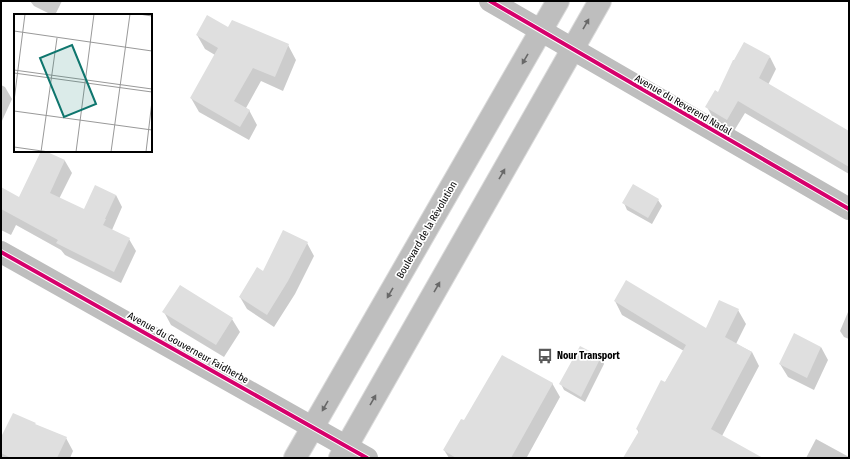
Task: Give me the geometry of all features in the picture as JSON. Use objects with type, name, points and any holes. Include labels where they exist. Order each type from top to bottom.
[{"type":"main road","name":"Avenue du Reverend Nadal","points":[[490,1],[572,50],[849,209]]},
{"type":"main road","name":"Boulevard de la Révolution","points":[[295,458],[558,1]]},
{"type":"main road","points":[[344,452],[600,1]]},
{"type":"main road","name":"Avenue du Gouverneur Faidherbe","points":[[1,252],[313,427],[344,452],[367,458]]},
{"type":"building","points":[[207,15],[228,27],[232,20],[289,44],[275,77],[253,68],[234,101],[250,110],[240,127],[190,98],[218,48],[196,35]]},
{"type":"building","points":[[744,42],[770,56],[759,78],[849,131],[849,167],[738,101],[727,120],[705,107],[715,90],[718,92],[733,60]]},
{"type":"building","points":[[41,152],[47,152],[65,160],[50,193],[84,209],[95,185],[116,195],[103,225],[130,238],[114,272],[56,243],[58,240],[1,209],[1,187],[19,197]]},
{"type":"building","points":[[633,184],[659,199],[648,218],[622,203]]},
{"type":"building","points":[[283,230],[308,242],[288,281],[267,315],[239,297],[257,267],[263,271]]},
{"type":"building","points":[[626,280],[706,328],[719,300],[739,309],[725,337],[752,352],[711,429],[763,458],[623,458],[639,431],[636,429],[661,380],[665,382],[686,345],[614,301]]},
{"type":"building","points":[[180,285],[233,318],[216,345],[162,312]]},
{"type":"building","points":[[794,333],[821,347],[807,378],[779,364]]},
{"type":"building","points":[[580,346],[601,357],[581,397],[559,384]]},
{"type":"building","points":[[502,355],[553,383],[511,458],[456,458],[443,450],[461,419],[464,420]]},
{"type":"building","points":[[13,413],[67,437],[57,458],[11,458],[1,453],[1,437]]},
{"type":"cycle path","points":[[490,1],[849,209]]},
{"type":"cycle path","points":[[1,252],[367,458]]},
{"type":"place","name":"Nour Transport","points":[[545,356]]}]
